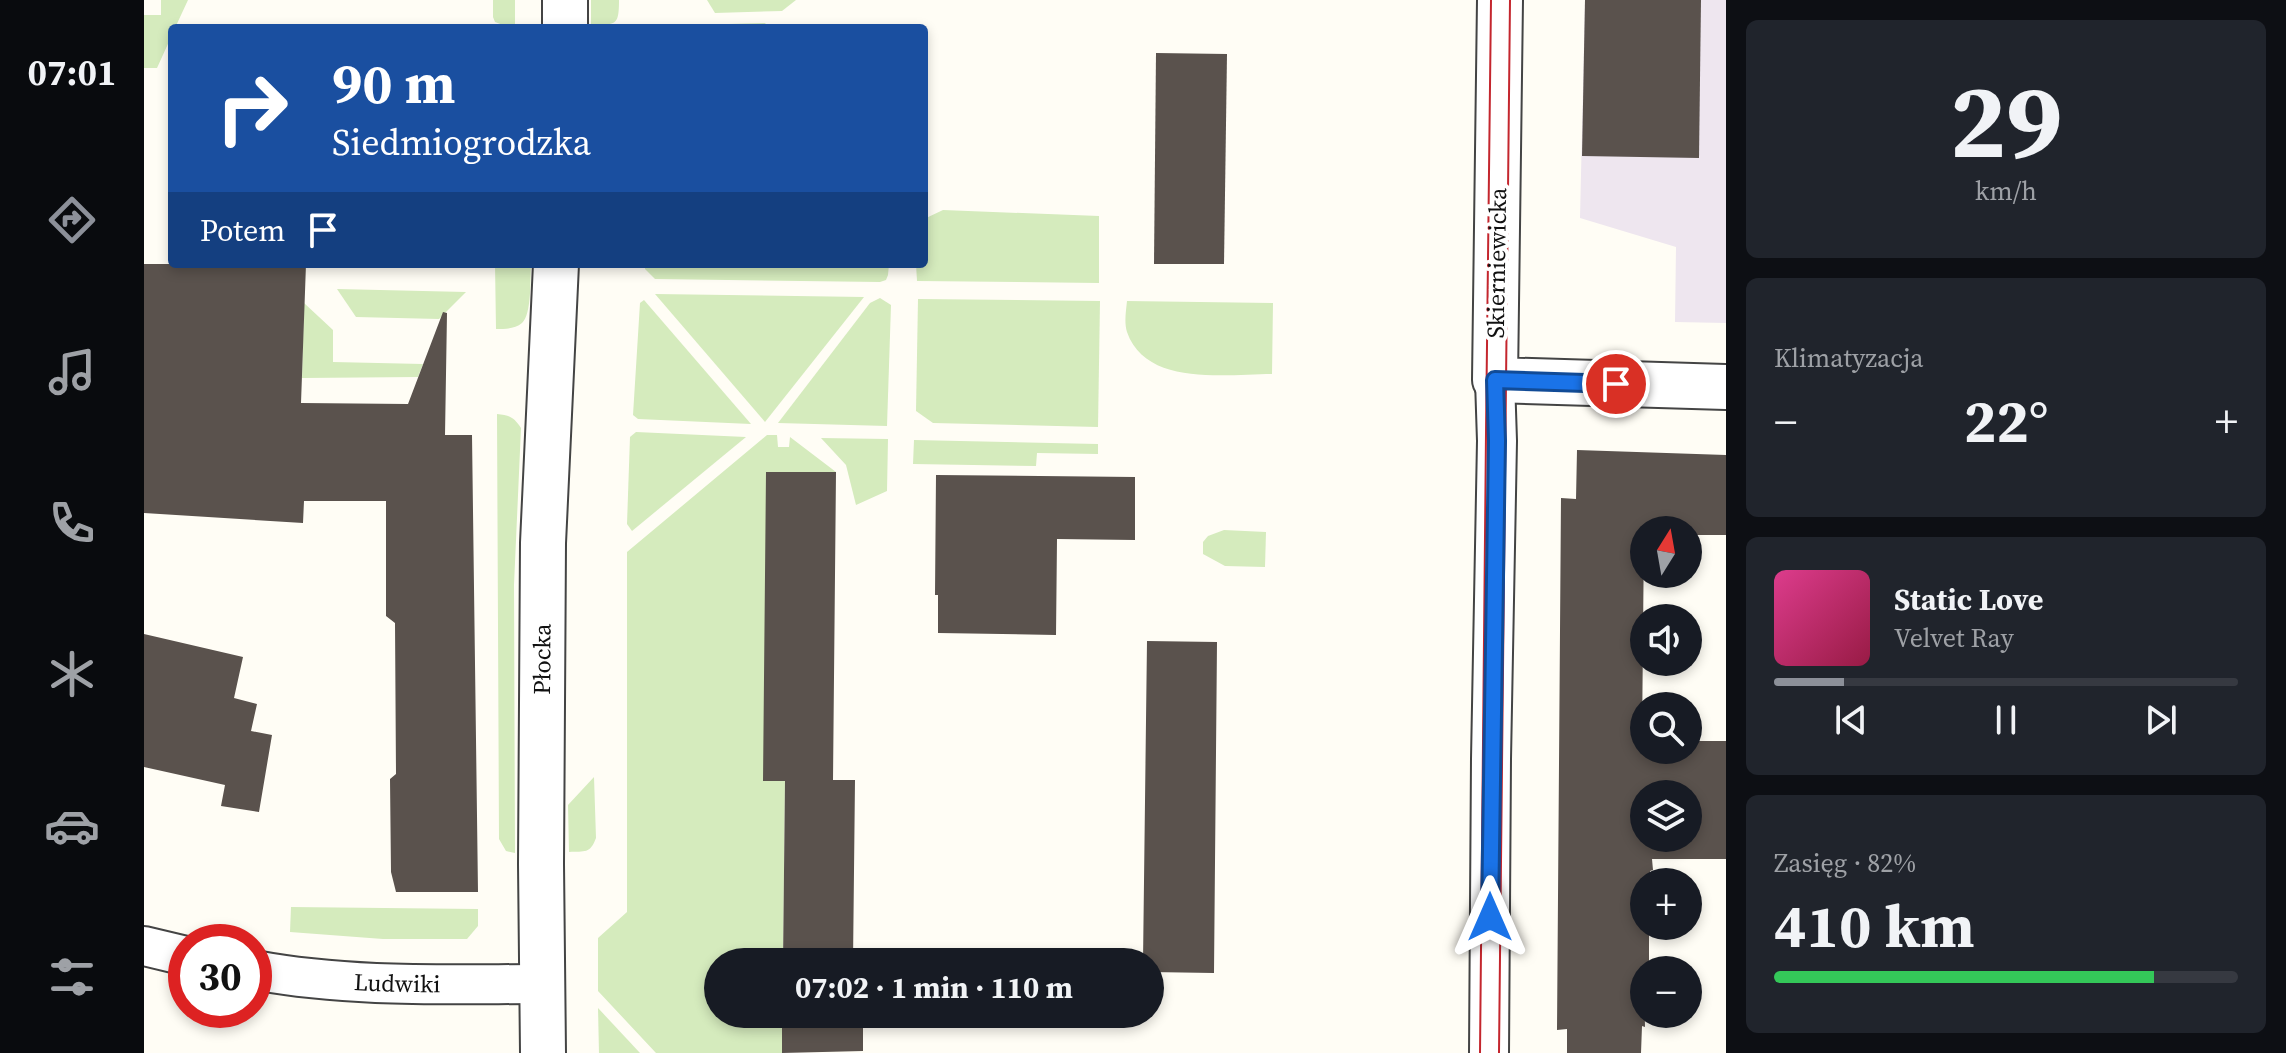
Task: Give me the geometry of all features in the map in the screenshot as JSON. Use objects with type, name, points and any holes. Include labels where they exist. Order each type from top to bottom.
[{"type":"street","points":[[565,0],[565,24]]},
{"type":"street","name":"Skierniewicka","points":[[1489,1053],[1500,0]]},
{"type":"street","name":"Płocka","points":[[543,1053],[543,543],[556,268]]},
{"type":"street","points":[[1495,380],[1726,387]]},
{"type":"street","points":[[144,946],[168,952]]},
{"type":"street","name":"Ludwiki","points":[[272,973],[370,984],[543,984]]},
{"type":"shaded area","points":[[1585,0],[1726,0],[1726,323],[1675,322],[1676,247],[1580,218]]},
{"type":"green space","points":[[161,0],[188,0],[177,24],[168,24],[168,44],[157,68],[144,68],[144,15],[161,15]]},
{"type":"green space","points":[[493,0],[515,0],[515,24],[500,24],[493,17]]},
{"type":"green space","points":[[591,0],[619,0],[617,19],[611,24],[591,24]]},
{"type":"green space","points":[[707,0],[796,0],[782,11],[715,13]]},
{"type":"green space","points":[[943,210],[1099,216],[1099,283],[917,281],[916,268],[928,268],[928,217]]},
{"type":"green space","points":[[495,268],[531,268],[525,318],[513,328],[496,329]]},
{"type":"green space","points":[[889,268],[886,280],[880,282],[655,279],[645,269]]},
{"type":"green space","points":[[337,289],[466,292],[439,319],[356,317]]},
{"type":"green space","points":[[655,294],[864,297],[765,422]]},
{"type":"green space","points":[[880,298],[891,305],[887,426],[778,423],[870,303]]},
{"type":"green space","points":[[918,299],[1100,301],[1098,427],[933,423],[916,411]]},
{"type":"green space","points":[[644,300],[751,424],[638,419],[633,415],[640,303]]},
{"type":"green space","points":[[1127,301],[1273,303],[1272,374],[1189,374],[1151,362],[1137,350],[1127,332]]},
{"type":"green space","points":[[304,303],[333,330],[333,362],[423,364],[418,377],[302,378]]},
{"type":"green space","points":[[497,414],[511,417],[521,428],[514,585],[515,853],[506,851],[499,839]]},
{"type":"green space","points":[[636,432],[746,437],[632,531],[627,524],[630,437]]},
{"type":"green space","points":[[767,435],[777,435],[778,447],[789,447],[790,437],[836,472],[767,472],[785,781],[783,948],[704,948],[704,1028],[782,1028],[782,1053],[656,1053],[598,991],[598,938],[627,912],[627,552]]},
{"type":"green space","points":[[821,438],[888,439],[887,491],[856,505],[846,465]]},
{"type":"green space","points":[[914,440],[1098,444],[1098,454],[1037,453],[1036,466],[913,464]]},
{"type":"green space","points":[[1224,530],[1266,532],[1265,567],[1225,566],[1203,554],[1203,542],[1208,536]]},
{"type":"green space","points":[[594,777],[596,838],[589,849],[569,852],[568,805]]},
{"type":"green space","points":[[291,907],[478,909],[478,926],[467,939],[383,939],[290,932]]},
{"type":"green space","points":[[598,1008],[640,1053],[599,1053]]},
{"type":"building","points":[[1585,0],[1701,0],[1699,158],[1582,156]]},
{"type":"building","points":[[1156,53],[1227,54],[1224,264],[1154,264]]},
{"type":"building","points":[[144,264],[168,264],[168,268],[306,268],[301,403],[408,404],[443,312],[447,313],[445,435],[472,435],[478,892],[396,892],[391,872],[390,779],[396,774],[395,623],[386,616],[386,501],[304,501],[303,523],[144,513]]},
{"type":"building","points":[[1577,450],[1726,455],[1726,535],[1702,535],[1702,516],[1630,516],[1630,588],[1643,588],[1643,604],[1630,604],[1630,676],[1643,676],[1642,692],[1630,692],[1630,764],[1702,764],[1702,741],[1726,741],[1726,859],[1652,859],[1653,868],[1630,868],[1630,940],[1649,940],[1649,956],[1630,956],[1630,1028],[1642,1028],[1641,1053],[1567,1053],[1567,1029],[1557,1030],[1561,498],[1576,499]]},
{"type":"building","points":[[766,472],[836,472],[833,780],[855,780],[853,948],[783,948],[785,781],[763,781]]},
{"type":"building","points":[[936,475],[1135,477],[1135,540],[1057,539],[1056,635],[938,633],[938,595],[935,595]]},
{"type":"building","points":[[144,634],[243,657],[234,698],[257,704],[251,731],[272,735],[259,812],[221,806],[225,785],[144,767]]},
{"type":"building","points":[[1147,641],[1217,642],[1214,973],[1164,972],[1164,948],[1143,948]]},
{"type":"building","points":[[782,1028],[863,1028],[863,1051],[782,1053]]},
{"type":"tram line","points":[[1480,1053],[1491,0]]},
{"type":"tram line","points":[[1499,1053],[1510,0]]},
{"type":"route","points":[[1490,917],[1497,441],[1495,380],[1616,384]]}]
